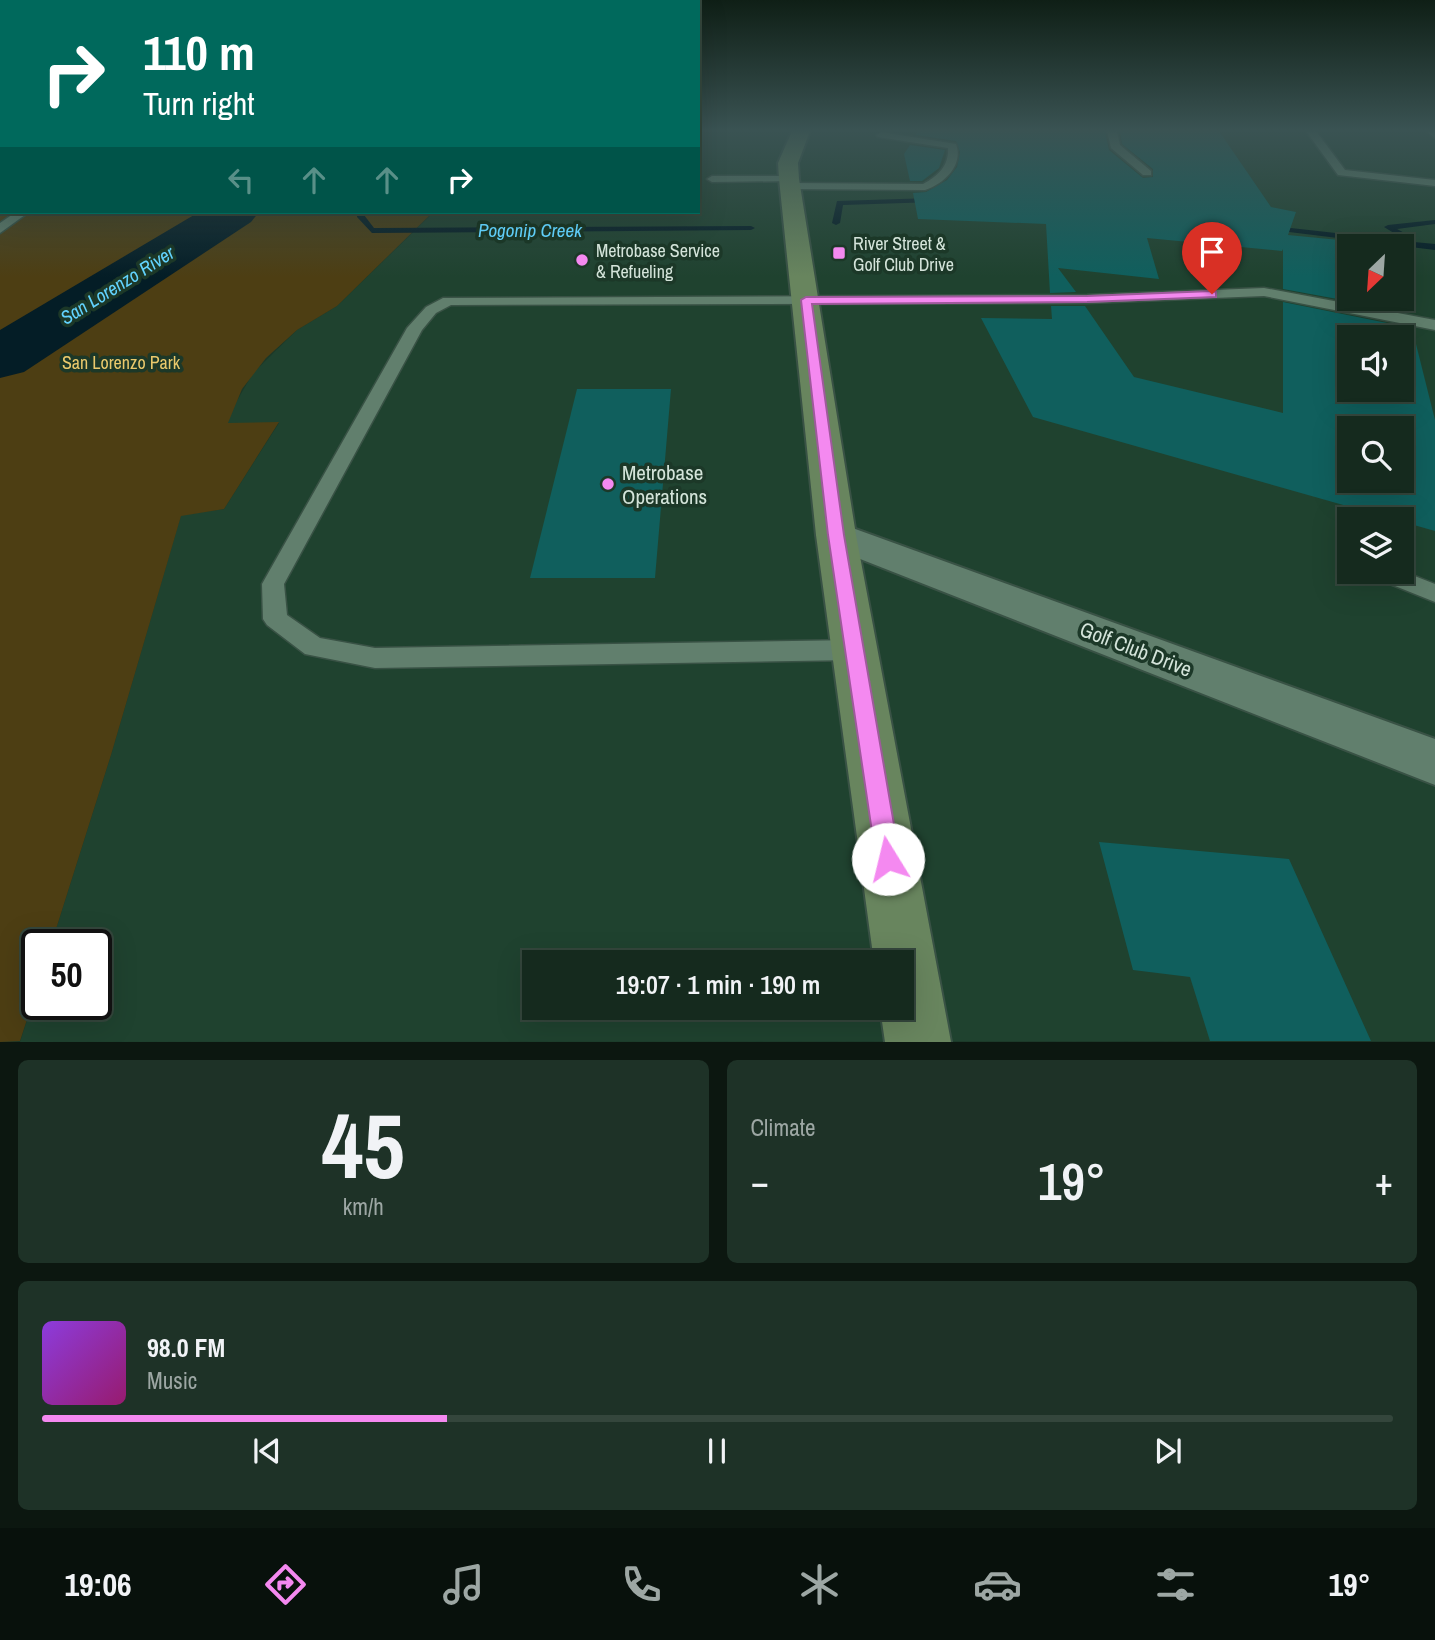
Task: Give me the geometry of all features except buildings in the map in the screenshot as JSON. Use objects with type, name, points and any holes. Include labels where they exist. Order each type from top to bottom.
[{"type":"main road","points":[[790,180],[836,535],[918,1041]]},
{"type":"street","name":"Golf Club Drive","points":[[836,535],[1435,762]]},
{"type":"lane","points":[[724,180],[925,187],[939,180]]},
{"type":"lane","points":[[1389,180],[1435,183]]},
{"type":"lane","points":[[0,229],[20,214]]},
{"type":"lane","points":[[854,650],[375,657],[314,647],[275,620],[273,584],[415,328],[431,310],[448,301],[1087,299],[1264,292],[1435,326]]},
{"type":"lane","points":[[1413,584],[1435,593]]},
{"type":"shaded area","points":[[700,180],[1435,180],[1435,1041],[20,1042],[27,1020],[112,1020],[112,929],[56,929],[111,755],[181,515],[224,509],[279,423],[227,423],[253,373],[297,330],[337,306],[432,214],[700,214]]},
{"type":"green space","name":"San Lorenzo Park","points":[[0,214],[431,214],[337,306],[297,330],[266,358],[242,389],[228,423],[279,422],[224,509],[181,516],[111,755],[56,929],[21,929],[21,1020],[27,1020],[20,1041],[0,1042]]},
{"type":"waterway","name":"Pogonip Creek","points":[[836,223],[840,203],[932,200]]},
{"type":"waterway","name":"San Lorenzo River","points":[[0,358],[231,214]]},
{"type":"waterway","name":"Pogonip Creek","points":[[360,214],[372,231],[751,228]]},
{"type":"waterway","points":[[1400,234],[1388,227],[1435,222]]},
{"type":"waterway","name":"Pogonip Creek","points":[[1273,228],[1435,247]]},
{"type":"place","name":"River Street & Golf Club Drive","points":[[839,253]]},
{"type":"place","name":"Metrobase Service & Refueling","points":[[582,260]]},
{"type":"place","name":"Metrobase Operations","points":[[608,484]]},
{"type":"route","points":[[888,859],[836,535],[806,300],[1087,299],[1212,294]]}]
